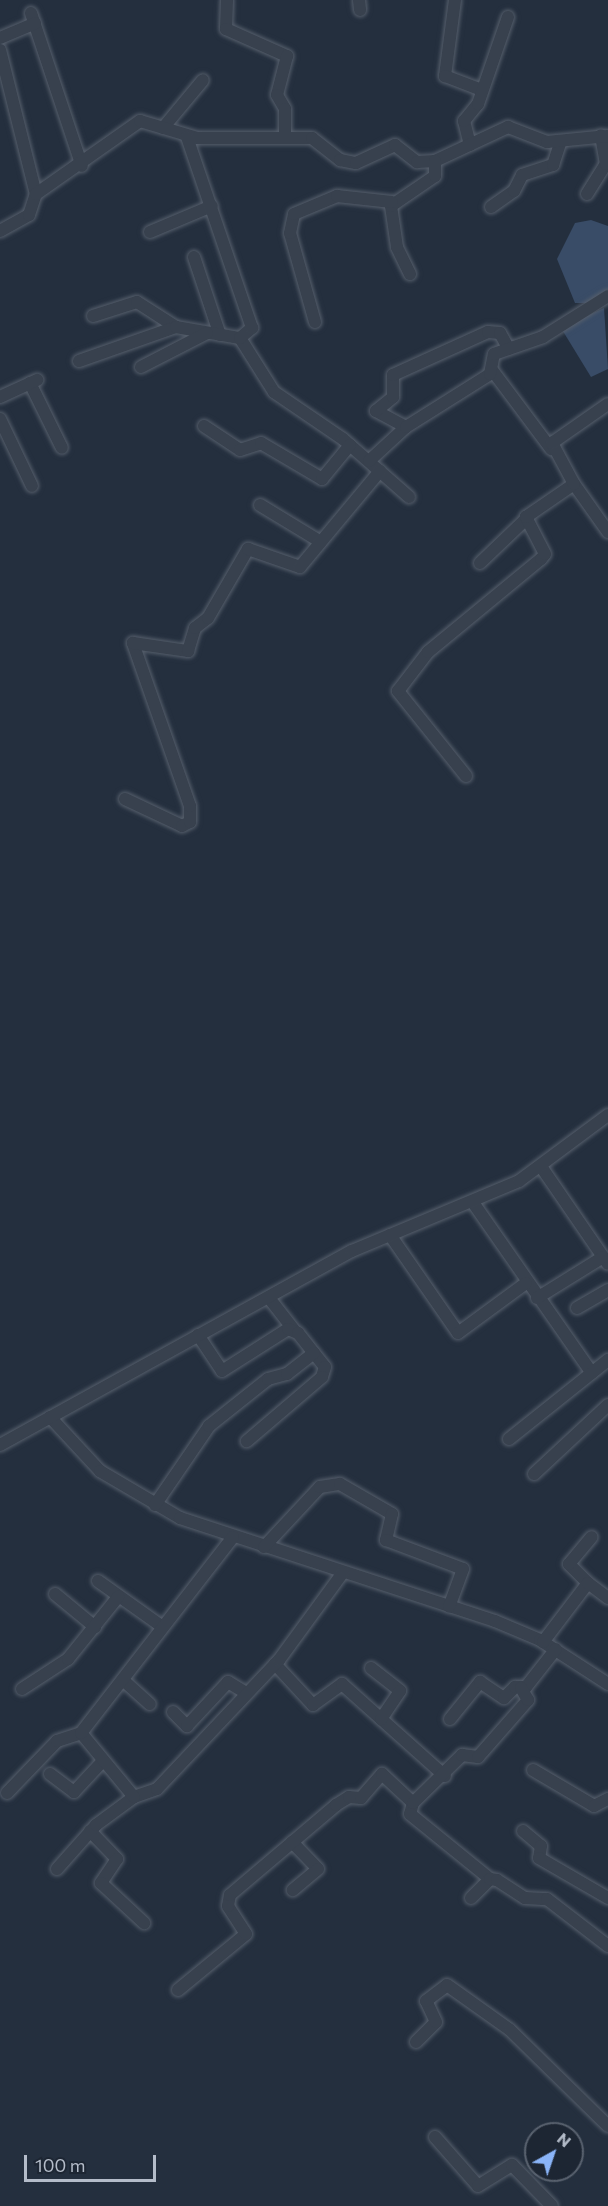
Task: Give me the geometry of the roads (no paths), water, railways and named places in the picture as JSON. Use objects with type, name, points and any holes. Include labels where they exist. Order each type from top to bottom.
[{"type":"street","points":[[227,0],[226,29],[287,56],[277,95],[285,109],[285,136]]},
{"type":"street","points":[[455,0],[445,76],[481,90]]},
{"type":"street","points":[[470,145],[464,124],[481,90],[508,17]]},
{"type":"street","points":[[0,38],[33,18],[82,166]]},
{"type":"street","points":[[0,50],[36,194],[29,215],[0,231]]},
{"type":"street","points":[[163,128],[203,80]]},
{"type":"street","points":[[36,194],[82,166],[140,121],[187,136],[285,136],[319,141],[346,163],[395,145],[417,162],[435,161],[508,127],[560,143],[605,136],[606,164],[587,194]]},
{"type":"street","points":[[93,316],[137,302],[176,327],[240,338],[252,328],[252,321],[187,136]]},
{"type":"street","points":[[491,207],[514,191],[519,177],[553,165],[560,143]]},
{"type":"street","points":[[315,322],[290,233],[294,214],[337,196],[392,202],[435,176],[435,161]]},
{"type":"street","points":[[392,202],[397,247],[410,274]]},
{"type":"street","points":[[150,232],[212,207]]},
{"type":"street","points":[[194,257],[214,334]]},
{"type":"street","points":[[608,296],[543,337],[490,357],[492,370],[551,449],[608,532]]},
{"type":"street","points":[[80,361],[176,327]]},
{"type":"street","points":[[406,427],[376,411],[393,397],[393,375],[488,332],[500,333],[509,349]]},
{"type":"street","points":[[141,367],[214,334]]},
{"type":"street","points":[[240,338],[274,392],[350,445],[409,497]]},
{"type":"street","points":[[369,461],[406,427],[492,370]]},
{"type":"street","points":[[0,397],[34,382],[51,435],[62,448]]},
{"type":"street","points":[[551,449],[556,438],[608,404]]},
{"type":"street","points":[[0,419],[32,486]]},
{"type":"street","points":[[204,426],[240,450],[261,443],[322,479],[350,445]]},
{"type":"street","points":[[125,799],[182,826],[190,822],[190,806],[133,643],[188,651],[195,628],[208,618],[248,549],[296,569],[380,471]]},
{"type":"street","points":[[480,563],[525,520],[574,484]]},
{"type":"street","points":[[260,505],[321,542]]},
{"type":"street","points":[[466,776],[397,693],[428,652],[545,554],[525,520]]},
{"type":"street","points":[[0,1445],[198,1335],[390,1235],[474,1204],[542,1168],[608,1115]]},
{"type":"street","points":[[537,1298],[606,1261],[542,1168]]},
{"type":"street","points":[[474,1204],[526,1283],[592,1373]]},
{"type":"street","points":[[390,1235],[458,1333],[526,1283]]},
{"type":"street","points":[[577,1308],[608,1290]]},
{"type":"street","points":[[247,1441],[322,1377],[325,1367],[269,1298]]},
{"type":"street","points":[[198,1335],[225,1372],[284,1331],[294,1330]]},
{"type":"street","points":[[155,1505],[209,1426],[268,1379],[287,1374],[314,1353]]},
{"type":"street","points":[[509,1439],[608,1360]]},
{"type":"street","points":[[534,1474],[608,1405]]},
{"type":"street","points":[[50,1417],[100,1471],[155,1505],[233,1537],[449,1607],[543,1642],[608,1684]]},
{"type":"street","points":[[264,1547],[320,1487],[340,1484],[392,1514],[386,1540],[463,1569],[449,1607]]},
{"type":"street","points":[[7,1793],[57,1741],[81,1733],[123,1680],[161,1626],[204,1581],[233,1537]]},
{"type":"street","points":[[592,1537],[569,1564],[588,1583],[608,1598]]},
{"type":"street","points":[[57,1869],[90,1831],[134,1797],[156,1790],[275,1664],[342,1574]]},
{"type":"street","points":[[98,1581],[161,1626]]},
{"type":"street","points":[[543,1642],[588,1583]]},
{"type":"street","points":[[55,1594],[95,1627]]},
{"type":"street","points":[[22,1689],[68,1659],[118,1597]]},
{"type":"street","points":[[450,1719],[480,1682],[502,1698],[521,1688],[556,1649]]},
{"type":"street","points":[[275,1664],[308,1703],[318,1704],[338,1684],[445,1776]]},
{"type":"street","points":[[371,1668],[400,1691],[381,1719]]},
{"type":"street","points":[[123,1680],[150,1704]]},
{"type":"street","points":[[172,1712],[186,1726],[228,1682],[246,1693]]},
{"type":"street","points":[[521,1688],[528,1698],[525,1705],[478,1757],[464,1754],[445,1776],[413,1803],[411,1814],[490,1879],[525,1898],[547,1899],[608,1946]]},
{"type":"street","points":[[81,1733],[102,1762],[134,1797]]},
{"type":"street","points":[[50,1774],[74,1792],[102,1762]]},
{"type":"street","points":[[533,1770],[594,1806],[608,1799]]},
{"type":"street","points":[[178,1990],[246,1934],[227,1899],[292,1842],[349,1797],[361,1798],[382,1774],[413,1803]]},
{"type":"street","points":[[90,1831],[117,1859],[101,1883],[144,1923]]},
{"type":"street","points":[[523,1831],[541,1846],[539,1858],[608,1898]]},
{"type":"street","points":[[292,1842],[318,1869],[293,1890]]},
{"type":"street","points":[[471,1898],[490,1879]]},
{"type":"street","points":[[416,2042],[436,2022],[426,2001],[447,1985],[510,2030],[608,2126]]},
{"type":"street","points":[[435,2137],[478,2186],[512,2165],[552,2206]]},
{"type":"water","points":[[591,220],[608,226],[608,294],[590,303],[575,303],[557,259],[575,223]]},
{"type":"water","points":[[604,308],[608,369],[591,377],[561,328]]}]
